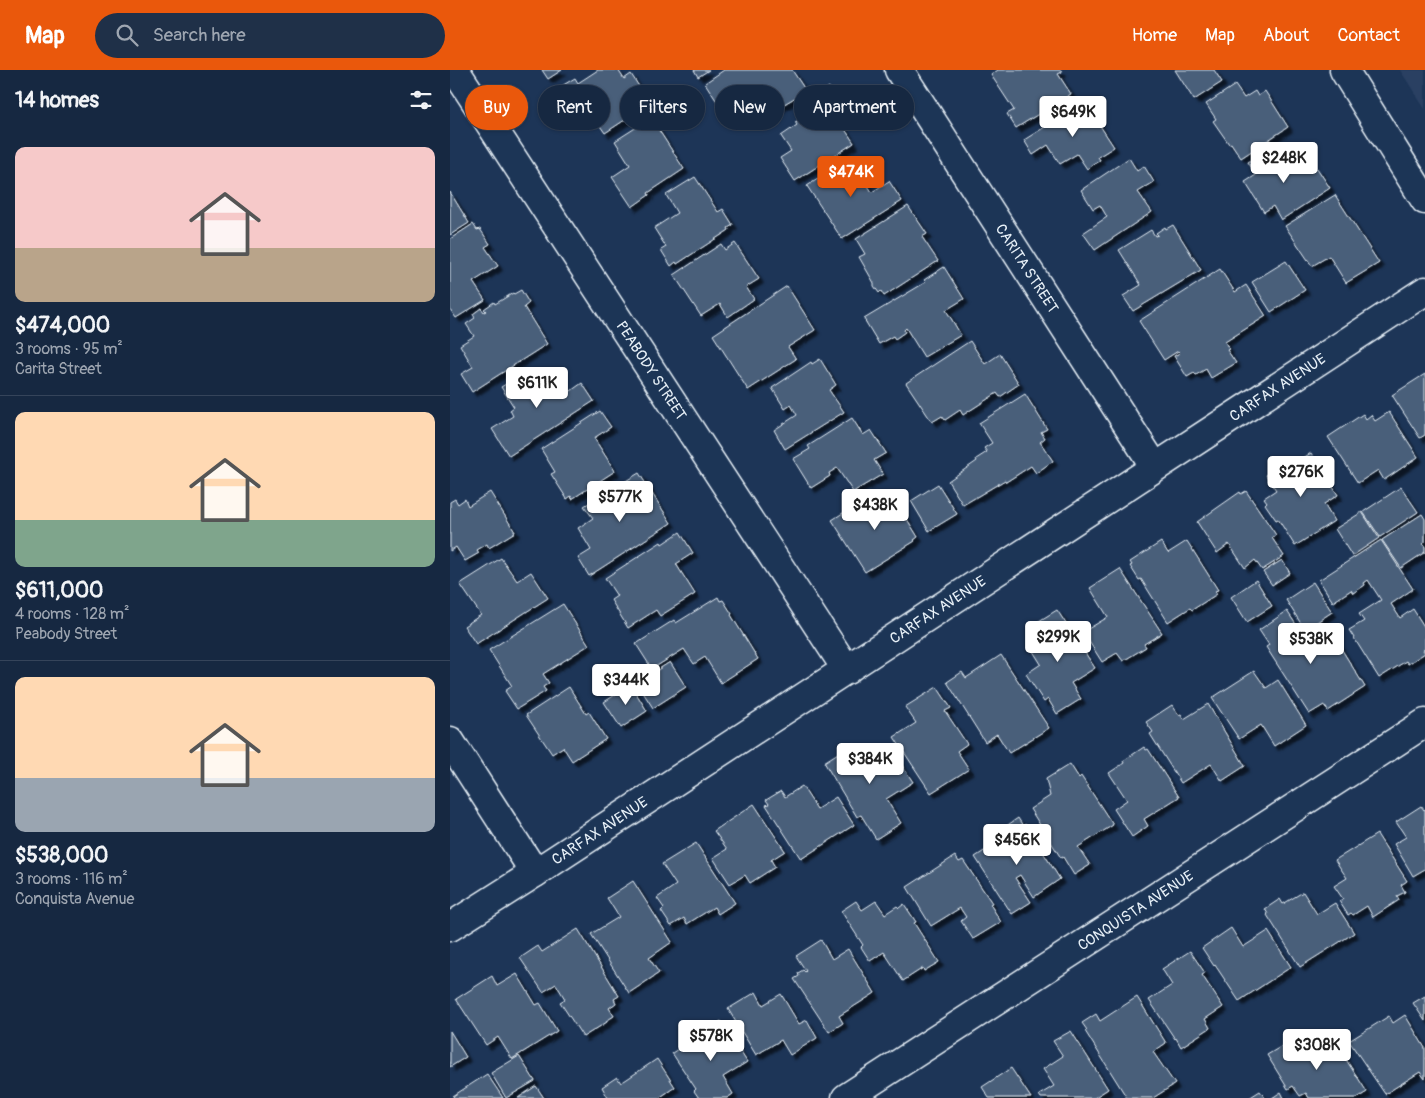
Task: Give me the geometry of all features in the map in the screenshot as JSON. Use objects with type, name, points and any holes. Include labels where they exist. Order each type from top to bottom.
[{"type":"street","name":"PEABODY STREET","points":[[455,70],[847,670]]},
{"type":"street","name":"CARITA STREET","points":[[899,70],[1155,467]]},
{"type":"street","points":[[1344,70],[1425,200]]},
{"type":"street","name":"CARFAX AVENUE","points":[[450,927],[847,670],[1425,291]]},
{"type":"street","name":"CONQUISTA AVENUE","points":[[846,1098],[1425,723]]},
{"type":"street","points":[[450,741],[535,873]]},
{"type":"shaded area","points":[[1400,70],[1425,70],[1425,109]]},
{"type":"building","points":[[542,70],[562,70],[548,79]]},
{"type":"building","points":[[598,70],[618,70],[624,79],[631,74],[638,85],[620,85],[620,123],[610,130],[610,85],[563,85],[575,78],[578,83]]},
{"type":"building","points":[[694,70],[709,70],[698,77]]},
{"type":"building","points":[[724,70],[792,70],[802,85],[794,85],[794,98],[784,104],[784,85],[715,85],[715,98],[705,83]]},
{"type":"building","points":[[998,70],[1061,70],[1062,72],[1058,74],[1071,94],[1016,128],[1007,114],[1014,110],[991,75]]},
{"type":"building","points":[[1175,70],[1214,70],[1222,82],[1194,100]]},
{"type":"building","points":[[1235,85],[1244,98],[1255,91],[1258,96],[1265,91],[1288,127],[1241,158],[1213,121],[1216,119],[1206,104]]},
{"type":"building","points":[[1085,107],[1093,119],[1095,118],[1114,147],[1098,157],[1100,160],[1087,169],[1077,154],[1060,164],[1048,145],[1033,155],[1024,140],[1075,108],[1077,111]]},
{"type":"building","points":[[794,127],[794,130],[845,130],[854,143],[795,181],[780,158],[791,151],[781,136]]},
{"type":"building","points":[[632,130],[659,130],[684,169],[648,193],[649,195],[632,207],[612,177],[630,165],[615,141]]},
{"type":"building","points":[[1273,146],[1285,164],[1279,168],[1282,172],[1304,159],[1311,171],[1317,168],[1330,188],[1281,220],[1273,206],[1264,212],[1245,182],[1256,175],[1248,162]]},
{"type":"building","points":[[850,158],[872,192],[889,181],[902,201],[842,239],[807,186]]},
{"type":"building","points":[[1129,158],[1137,171],[1144,166],[1154,182],[1138,192],[1152,212],[1095,250],[1083,233],[1107,217],[1100,205],[1093,209],[1081,190]]},
{"type":"building","points":[[695,177],[718,212],[723,209],[733,225],[728,228],[729,230],[671,266],[661,250],[666,247],[654,228],[677,213],[666,195]]},
{"type":"building","points":[[450,192],[469,223],[450,235]]},
{"type":"building","points":[[1335,195],[1379,263],[1346,283],[1329,256],[1312,266],[1285,226]]},
{"type":"building","points":[[908,206],[927,234],[922,237],[938,261],[884,296],[874,286],[859,257],[865,254],[856,239]]},
{"type":"building","points":[[473,224],[477,230],[480,229],[490,244],[485,247],[498,266],[473,282],[485,300],[456,318],[450,309],[450,239]]},
{"type":"building","points":[[1173,225],[1201,270],[1133,311],[1123,296],[1141,285],[1119,250],[1151,230],[1155,236],[1158,235],[1156,233],[1165,227],[1166,229]]},
{"type":"building","points":[[735,243],[759,279],[746,287],[754,299],[728,317],[720,304],[701,316],[674,275],[721,244],[725,250]]},
{"type":"building","points":[[1286,261],[1305,290],[1271,312],[1252,282]]},
{"type":"building","points":[[944,267],[964,299],[946,310],[961,335],[924,357],[906,328],[905,332],[895,339],[893,336],[879,344],[864,319],[926,282],[924,280]]},
{"type":"building","points":[[1220,269],[1235,292],[1246,285],[1266,316],[1225,342],[1229,349],[1227,350],[1236,363],[1211,378],[1206,369],[1196,375],[1194,373],[1187,377],[1174,356],[1180,353],[1178,351],[1164,360],[1139,321]]},
{"type":"building","points":[[787,286],[815,330],[788,347],[796,359],[748,390],[713,335]]},
{"type":"building","points":[[521,290],[529,303],[524,307],[547,344],[472,392],[461,374],[473,367],[460,345],[474,336],[466,324],[475,318],[473,314],[481,308],[484,312],[486,311],[484,309],[494,302],[495,304]]},
{"type":"building","points":[[970,341],[985,364],[1000,354],[1019,384],[1000,397],[997,393],[963,415],[960,410],[945,420],[942,416],[932,422],[906,383]]},
{"type":"building","points":[[820,359],[836,385],[829,390],[844,412],[785,449],[774,430],[797,415],[791,405],[785,409],[772,388],[811,362],[812,364]]},
{"type":"building","points":[[529,370],[539,385],[556,374],[568,393],[582,383],[594,401],[509,456],[492,429],[513,416],[510,410],[514,407],[501,387]]},
{"type":"building","points":[[1425,374],[1425,435],[1420,438],[1392,395]]},
{"type":"building","points":[[1025,394],[1047,429],[1041,432],[1045,438],[1040,442],[1053,461],[1036,473],[1031,466],[963,505],[948,481],[977,461],[976,459],[987,452],[984,448],[992,443],[979,423]]},
{"type":"building","points":[[600,411],[611,427],[594,438],[615,471],[572,499],[571,496],[567,499],[551,474],[555,472],[541,449]]},
{"type":"building","points":[[1389,412],[1418,457],[1384,480],[1378,470],[1358,483],[1328,437],[1363,414],[1366,419],[1371,415],[1375,421]]},
{"type":"building","points":[[852,418],[863,435],[871,430],[886,453],[874,460],[883,474],[853,492],[837,468],[829,473],[830,476],[811,488],[793,459],[810,449],[808,446]]},
{"type":"building","points":[[1311,453],[1338,495],[1324,504],[1334,521],[1295,546],[1278,519],[1276,520],[1265,504],[1267,502],[1264,498],[1276,490],[1266,475],[1292,459],[1295,463]]},
{"type":"building","points":[[639,473],[671,523],[589,576],[578,558],[591,550],[578,528],[593,518],[584,506]]},
{"type":"building","points":[[938,484],[957,514],[929,531],[911,501]]},
{"type":"building","points":[[1401,487],[1418,512],[1380,537],[1363,512]]},
{"type":"building","points":[[1246,491],[1276,535],[1272,538],[1284,556],[1262,570],[1255,560],[1245,568],[1229,544],[1217,553],[1197,522],[1240,492],[1241,494]]},
{"type":"building","points":[[490,492],[515,532],[489,548],[487,544],[477,550],[479,553],[465,561],[456,547],[450,551],[450,502],[455,499],[458,504],[465,499],[468,506]]},
{"type":"building","points":[[876,492],[887,510],[897,503],[918,537],[915,541],[865,572],[832,520]]},
{"type":"building","points":[[1362,512],[1379,538],[1352,556],[1335,529]]},
{"type":"building","points":[[1422,514],[1425,519],[1425,542],[1423,544],[1425,552],[1401,568],[1382,540]]},
{"type":"building","points":[[680,532],[693,553],[676,564],[695,594],[660,616],[656,610],[628,628],[611,600],[617,596],[605,578]]},
{"type":"building","points":[[1381,540],[1413,589],[1391,604],[1400,618],[1413,609],[1425,628],[1425,649],[1423,650],[1425,653],[1408,664],[1406,661],[1379,678],[1349,630],[1364,621],[1359,614],[1381,600],[1368,580],[1364,583],[1365,585],[1353,593],[1351,590],[1333,602],[1319,580]]},
{"type":"building","points":[[1187,541],[1218,590],[1215,591],[1217,594],[1192,610],[1190,608],[1168,622],[1141,579],[1139,580],[1130,566],[1132,565],[1130,562],[1161,542],[1168,553]]},
{"type":"building","points":[[501,558],[517,581],[531,572],[548,598],[476,644],[464,626],[481,615],[460,584]]},
{"type":"building","points":[[1282,560],[1290,573],[1272,585],[1263,572]]},
{"type":"building","points":[[1120,569],[1162,633],[1144,644],[1146,647],[1123,661],[1117,653],[1102,662],[1083,632],[1108,617],[1090,588]]},
{"type":"building","points":[[1256,580],[1272,606],[1247,622],[1231,597]]},
{"type":"building","points":[[1313,582],[1332,612],[1305,630],[1286,600]]},
{"type":"building","points":[[718,597],[720,601],[723,600],[758,659],[721,683],[705,657],[694,664],[684,649],[652,669],[636,644],[674,620],[676,623]]},
{"type":"building","points":[[563,604],[589,645],[543,674],[549,683],[543,687],[546,691],[517,709],[505,691],[512,686],[489,650]]},
{"type":"building","points":[[1057,610],[1095,668],[1071,683],[1081,699],[1057,714],[1048,699],[1044,702],[1026,674],[1041,664],[1031,648],[1044,639],[1034,624]]},
{"type":"building","points":[[1287,611],[1297,626],[1300,625],[1311,642],[1320,636],[1328,648],[1337,642],[1365,687],[1328,711],[1324,705],[1309,714],[1266,647],[1269,645],[1259,630]]},
{"type":"building","points":[[1001,655],[1049,728],[1009,753],[997,734],[985,742],[947,682],[962,672],[966,678]]},
{"type":"building","points":[[670,662],[686,687],[653,708],[637,683]]},
{"type":"building","points":[[1254,671],[1266,688],[1278,680],[1306,725],[1274,746],[1261,725],[1239,739],[1212,698]]},
{"type":"building","points":[[631,685],[647,711],[621,728],[604,702]]},
{"type":"building","points":[[569,687],[586,714],[589,712],[606,739],[572,761],[563,747],[552,754],[526,715]]},
{"type":"building","points":[[937,687],[951,708],[945,711],[967,744],[957,751],[969,769],[931,793],[894,737],[916,723],[905,707]]},
{"type":"building","points":[[1208,704],[1245,766],[1222,781],[1211,764],[1181,783],[1150,734],[1153,732],[1146,722],[1172,705],[1184,719]]},
{"type":"building","points":[[854,743],[865,761],[889,746],[913,782],[886,799],[901,823],[876,839],[861,815],[857,817],[824,762]]},
{"type":"building","points":[[1144,747],[1146,750],[1148,749],[1179,797],[1144,819],[1148,826],[1132,837],[1114,809],[1127,800],[1109,773]]},
{"type":"building","points":[[1070,764],[1079,778],[1081,776],[1113,825],[1078,847],[1090,865],[1074,875],[1030,809],[1050,796],[1046,779]]},
{"type":"building","points":[[802,786],[817,809],[836,797],[854,825],[801,859],[766,805],[769,804],[766,800],[781,791],[785,797]]},
{"type":"building","points":[[754,804],[785,851],[771,860],[775,867],[750,883],[745,875],[730,884],[713,858],[727,849],[714,831]]},
{"type":"building","points":[[1421,806],[1425,809],[1425,869],[1413,876],[1394,844],[1406,837],[1396,822]]},
{"type":"building","points":[[1018,818],[1023,826],[1025,824],[1060,879],[1034,897],[1020,875],[1015,878],[1031,902],[1012,914],[975,857],[998,842],[993,835]]},
{"type":"building","points":[[1377,834],[1407,881],[1401,885],[1405,892],[1397,896],[1399,900],[1373,917],[1367,906],[1353,915],[1351,913],[1348,915],[1339,901],[1343,899],[1334,886],[1347,878],[1335,860]]},
{"type":"building","points":[[696,843],[735,903],[718,914],[714,907],[687,924],[684,918],[671,926],[661,911],[664,908],[657,898],[676,885],[662,864]]},
{"type":"building","points":[[955,856],[959,862],[963,860],[992,903],[990,904],[1001,922],[973,939],[961,921],[966,917],[960,908],[931,926],[907,887]]},
{"type":"building","points":[[633,881],[672,942],[649,958],[659,973],[629,993],[591,934],[619,917],[607,898]]},
{"type":"building","points":[[1303,892],[1317,914],[1335,903],[1354,933],[1300,967],[1265,909],[1280,899],[1283,904]]},
{"type":"building","points":[[856,901],[862,910],[876,901],[885,914],[904,904],[939,962],[924,971],[923,968],[903,981],[884,952],[870,961],[861,947],[863,945],[841,911]]},
{"type":"building","points":[[1231,928],[1243,947],[1268,931],[1291,967],[1239,1001],[1202,948]]},
{"type":"building","points":[[578,929],[619,996],[614,999],[616,1003],[609,1008],[614,1016],[583,1037],[560,1002],[565,999],[556,984],[543,992],[520,958],[538,946],[542,952]]},
{"type":"building","points":[[821,940],[832,959],[848,949],[875,993],[839,1016],[843,1023],[829,1032],[794,979],[799,976],[798,973],[803,970],[806,971],[796,956]]},
{"type":"building","points":[[1190,951],[1205,973],[1202,975],[1223,1007],[1205,1019],[1210,1028],[1181,1047],[1149,1000],[1172,985],[1162,969]]},
{"type":"building","points":[[517,974],[536,1005],[540,1003],[557,1031],[512,1059],[498,1037],[486,1045],[456,999],[492,976],[497,986]]},
{"type":"building","points":[[756,992],[763,1005],[781,994],[799,1024],[807,1020],[817,1038],[790,1055],[781,1040],[756,1055],[728,1009]]},
{"type":"building","points":[[1425,996],[1425,1021],[1413,1003]]},
{"type":"building","points":[[1137,997],[1166,1043],[1153,1052],[1175,1084],[1153,1098],[1127,1098],[1085,1031],[1087,1030],[1082,1023],[1096,1014],[1100,1021]]},
{"type":"building","points":[[1405,1015],[1425,1048],[1425,1079],[1420,1072],[1385,1094],[1349,1041],[1389,1016],[1393,1023]]},
{"type":"building","points":[[721,1021],[747,1062],[723,1077],[733,1094],[727,1098],[699,1098],[694,1091],[696,1089],[672,1053]]},
{"type":"building","points":[[450,1031],[466,1057],[450,1067]]},
{"type":"building","points":[[1071,1031],[1108,1089],[1094,1098],[1041,1098],[1039,1095],[1054,1086],[1043,1069],[1063,1056],[1053,1041]]},
{"type":"building","points":[[1299,1036],[1310,1053],[1332,1038],[1367,1092],[1357,1098],[1309,1098],[1306,1093],[1300,1096],[1293,1086],[1288,1089],[1267,1055]]},
{"type":"building","points":[[519,1056],[535,1081],[506,1098],[491,1073]]},
{"type":"building","points":[[657,1059],[675,1087],[659,1098],[608,1098],[602,1087],[617,1077],[621,1083]]},
{"type":"building","points":[[1011,1068],[1031,1098],[989,1098],[982,1087]]},
{"type":"building","points":[[487,1074],[503,1098],[454,1098],[453,1096]]},
{"type":"building","points":[[536,1086],[544,1098],[518,1098]]},
{"type":"building","points":[[1260,1091],[1265,1098],[1249,1098]]},
{"type":"building","points":[[1281,1092],[1284,1098],[1272,1098]]}]
